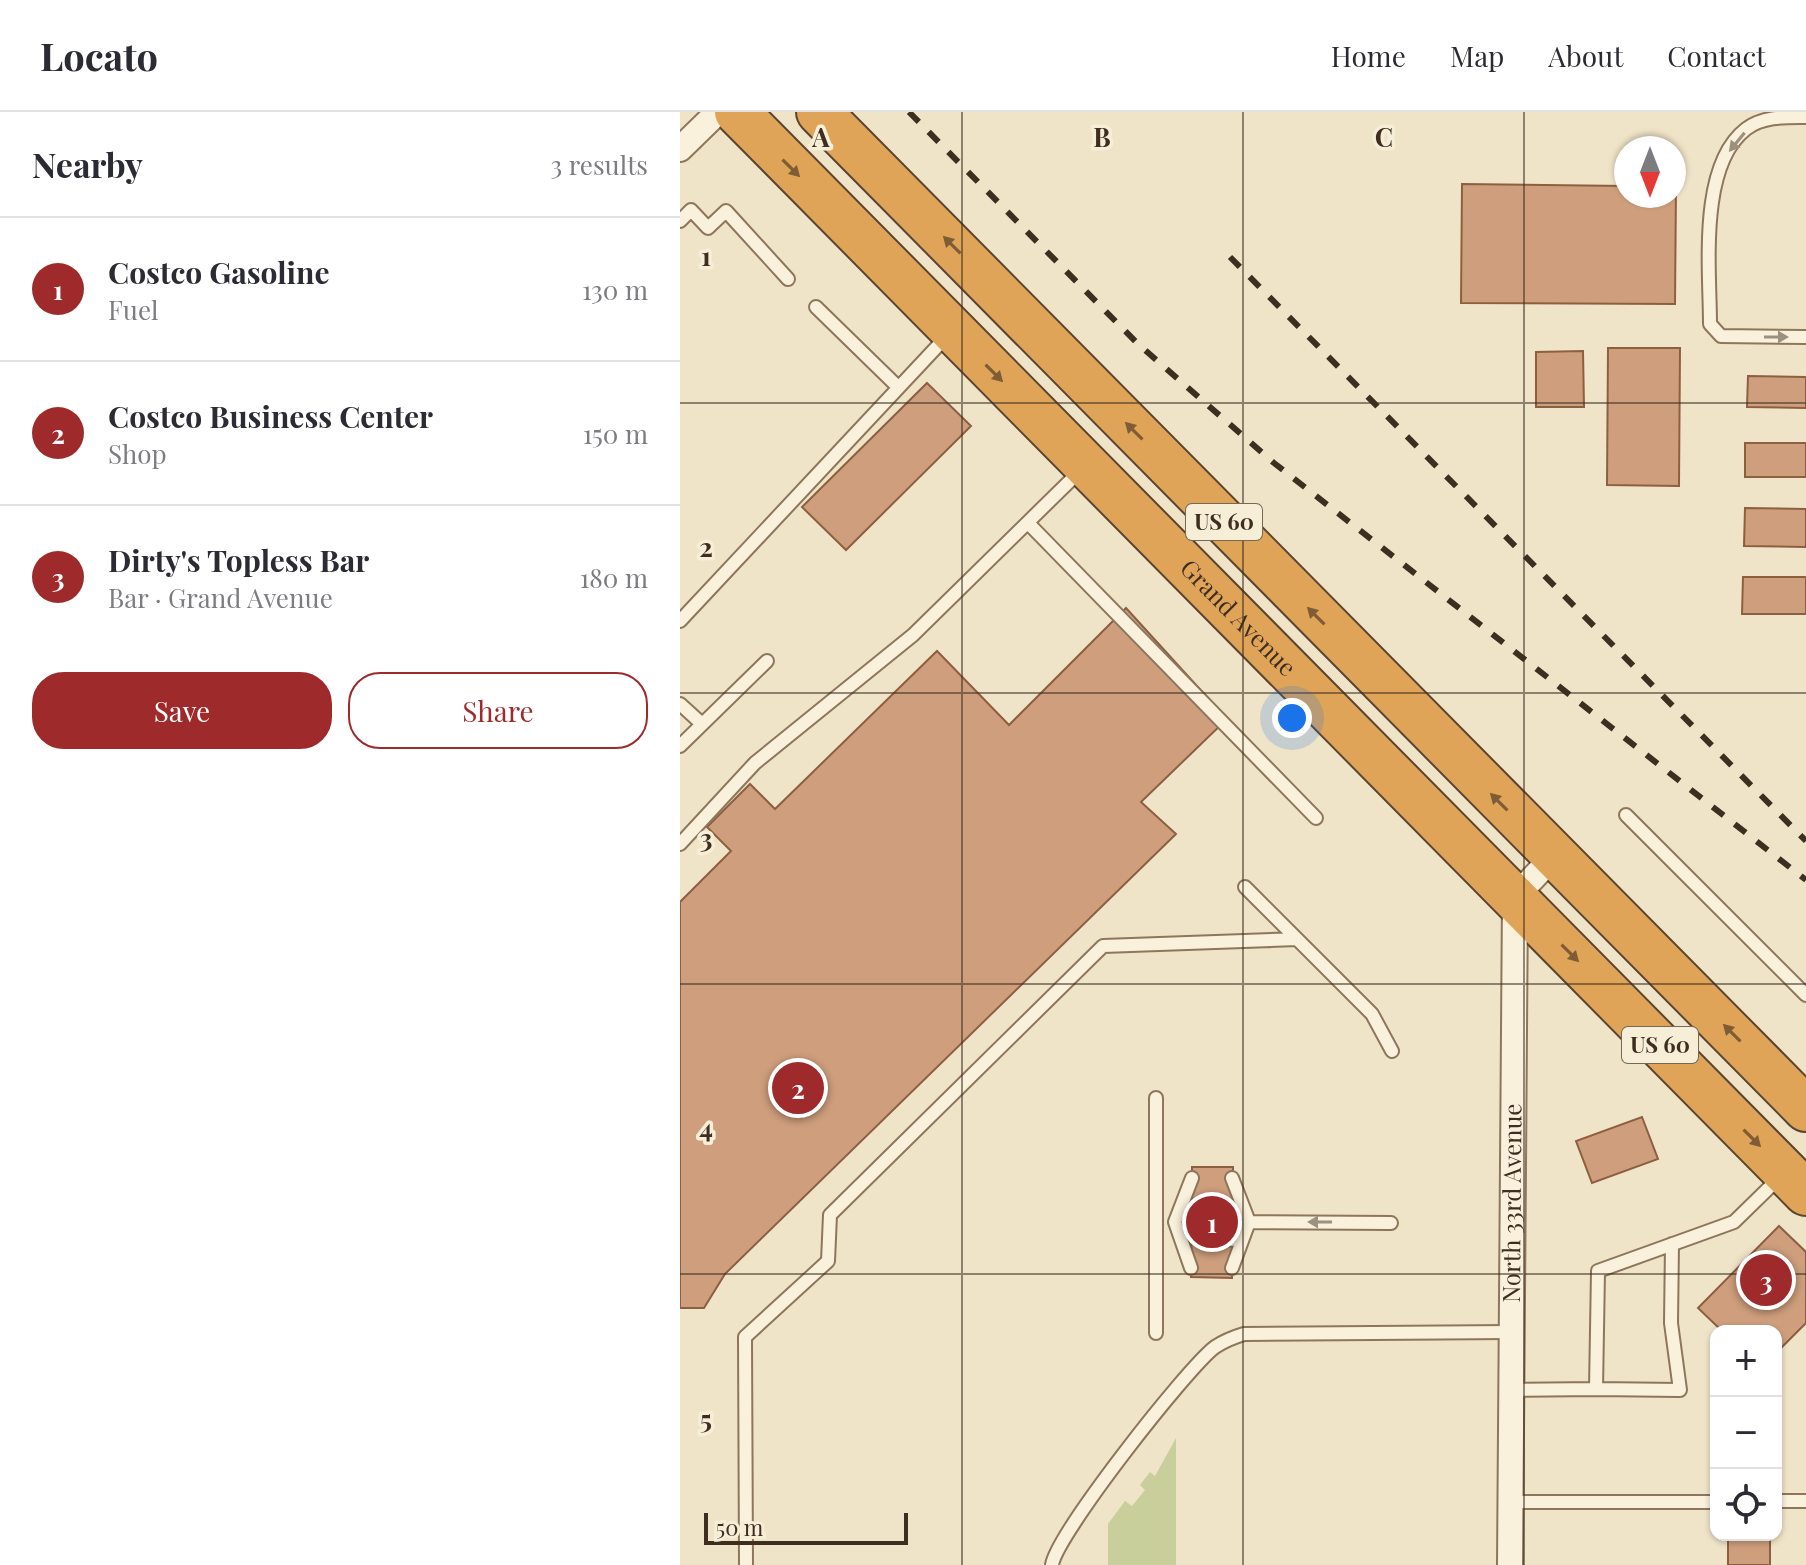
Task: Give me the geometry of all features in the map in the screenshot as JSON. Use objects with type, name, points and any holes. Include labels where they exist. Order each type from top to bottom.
[{"type":"highway","name":"Grand Avenue","points":[[737,112],[1796,1182]]},
{"type":"highway","name":"US 60","points":[[819,112],[1553,857],[1806,1109]]},
{"type":"street","points":[[680,149],[718,112]]},
{"type":"street","points":[[1515,897],[1553,857]]},
{"type":"street","name":"North 33rd Avenue","points":[[1510,1565],[1515,897]]},
{"type":"lane","points":[[1806,117],[1776,117],[1747,129],[1725,156],[1711,202],[1710,324],[1721,336],[1806,337]]},
{"type":"lane","points":[[680,221],[691,210],[708,228],[726,211],[788,279]]},
{"type":"lane","points":[[816,307],[898,387]]},
{"type":"lane","points":[[680,621],[953,331]]},
{"type":"lane","points":[[680,844],[755,763],[913,635],[1085,466]]},
{"type":"lane","points":[[1029,524],[1316,818]]},
{"type":"lane","points":[[680,746],[767,661]]},
{"type":"lane","points":[[680,704],[702,724]]},
{"type":"lane","points":[[1626,815],[1806,995]]},
{"type":"lane","points":[[1245,887],[1372,1014],[1392,1051]]},
{"type":"lane","points":[[746,1565],[745,1337],[828,1261],[830,1215],[1103,946],[1297,939]]},
{"type":"lane","points":[[1156,1098],[1156,1333]]},
{"type":"lane","points":[[1191,1268],[1175,1222],[1192,1178]]},
{"type":"lane","points":[[1232,1178],[1249,1222],[1232,1268]]},
{"type":"lane","points":[[1596,1389],[1598,1271],[1734,1222],[1796,1182]]},
{"type":"lane","points":[[1175,1222],[1191,1202]]},
{"type":"lane","points":[[1232,1203],[1249,1222]]},
{"type":"lane","points":[[1156,1222],[1175,1222],[1191,1240]]},
{"type":"lane","points":[[1232,1240],[1249,1222],[1391,1223]]},
{"type":"lane","points":[[1511,1390],[1680,1390],[1671,1323],[1672,1244]]},
{"type":"lane","points":[[1052,1565],[1061,1541],[1154,1415],[1196,1365],[1231,1338],[1258,1334],[1511,1332]]},
{"type":"lane","points":[[1782,1501],[1806,1501]]},
{"type":"lane","points":[[1510,1502],[1710,1502]]},
{"type":"green space","points":[[1176,1438],[1176,1565],[1108,1565],[1108,1524],[1125,1501],[1132,1506],[1145,1490],[1140,1485],[1150,1472],[1155,1476]]},
{"type":"building","points":[[1462,184],[1614,186],[1614,208],[1676,208],[1675,304],[1461,303]]},
{"type":"building","points":[[1608,348],[1680,348],[1679,486],[1607,485]]},
{"type":"building","points":[[1583,351],[1584,407],[1536,407],[1536,352]]},
{"type":"building","points":[[1748,376],[1806,377],[1806,408],[1747,407]]},
{"type":"building","points":[[927,383],[971,426],[846,550],[802,507]]},
{"type":"building","points":[[1745,443],[1806,443],[1806,477],[1745,477]]},
{"type":"building","points":[[1745,508],[1806,509],[1806,547],[1744,546]]},
{"type":"building","points":[[1743,577],[1806,577],[1806,614],[1742,614]]},
{"type":"building","points":[[1126,608],[1227,719],[1141,802],[1176,834],[725,1274],[704,1308],[680,1308],[680,902],[731,851],[707,827],[750,784],[775,809],[937,651],[1009,725]]},
{"type":"building","points":[[1642,1117],[1658,1159],[1592,1183],[1576,1141]]},
{"type":"building","points":[[1192,1167],[1233,1167],[1232,1278],[1191,1277]]},
{"type":"building","points":[[1779,1226],[1806,1252],[1806,1323],[1782,1347],[1782,1325],[1716,1325],[1698,1308]]},
{"type":"building","points":[[1728,1541],[1770,1541],[1770,1565],[1728,1565]]},
{"type":"railway","points":[[909,112],[1138,344],[1274,463],[1806,880]]},
{"type":"railway","points":[[1230,257],[1806,841]]},
{"type":"place","name":"Costco Business Center","points":[[798,1088]]},
{"type":"place","name":"Costco Gasoline","points":[[1212,1222]]},
{"type":"place","name":"Dirty's Topless Bar","points":[[1766,1280]]}]
